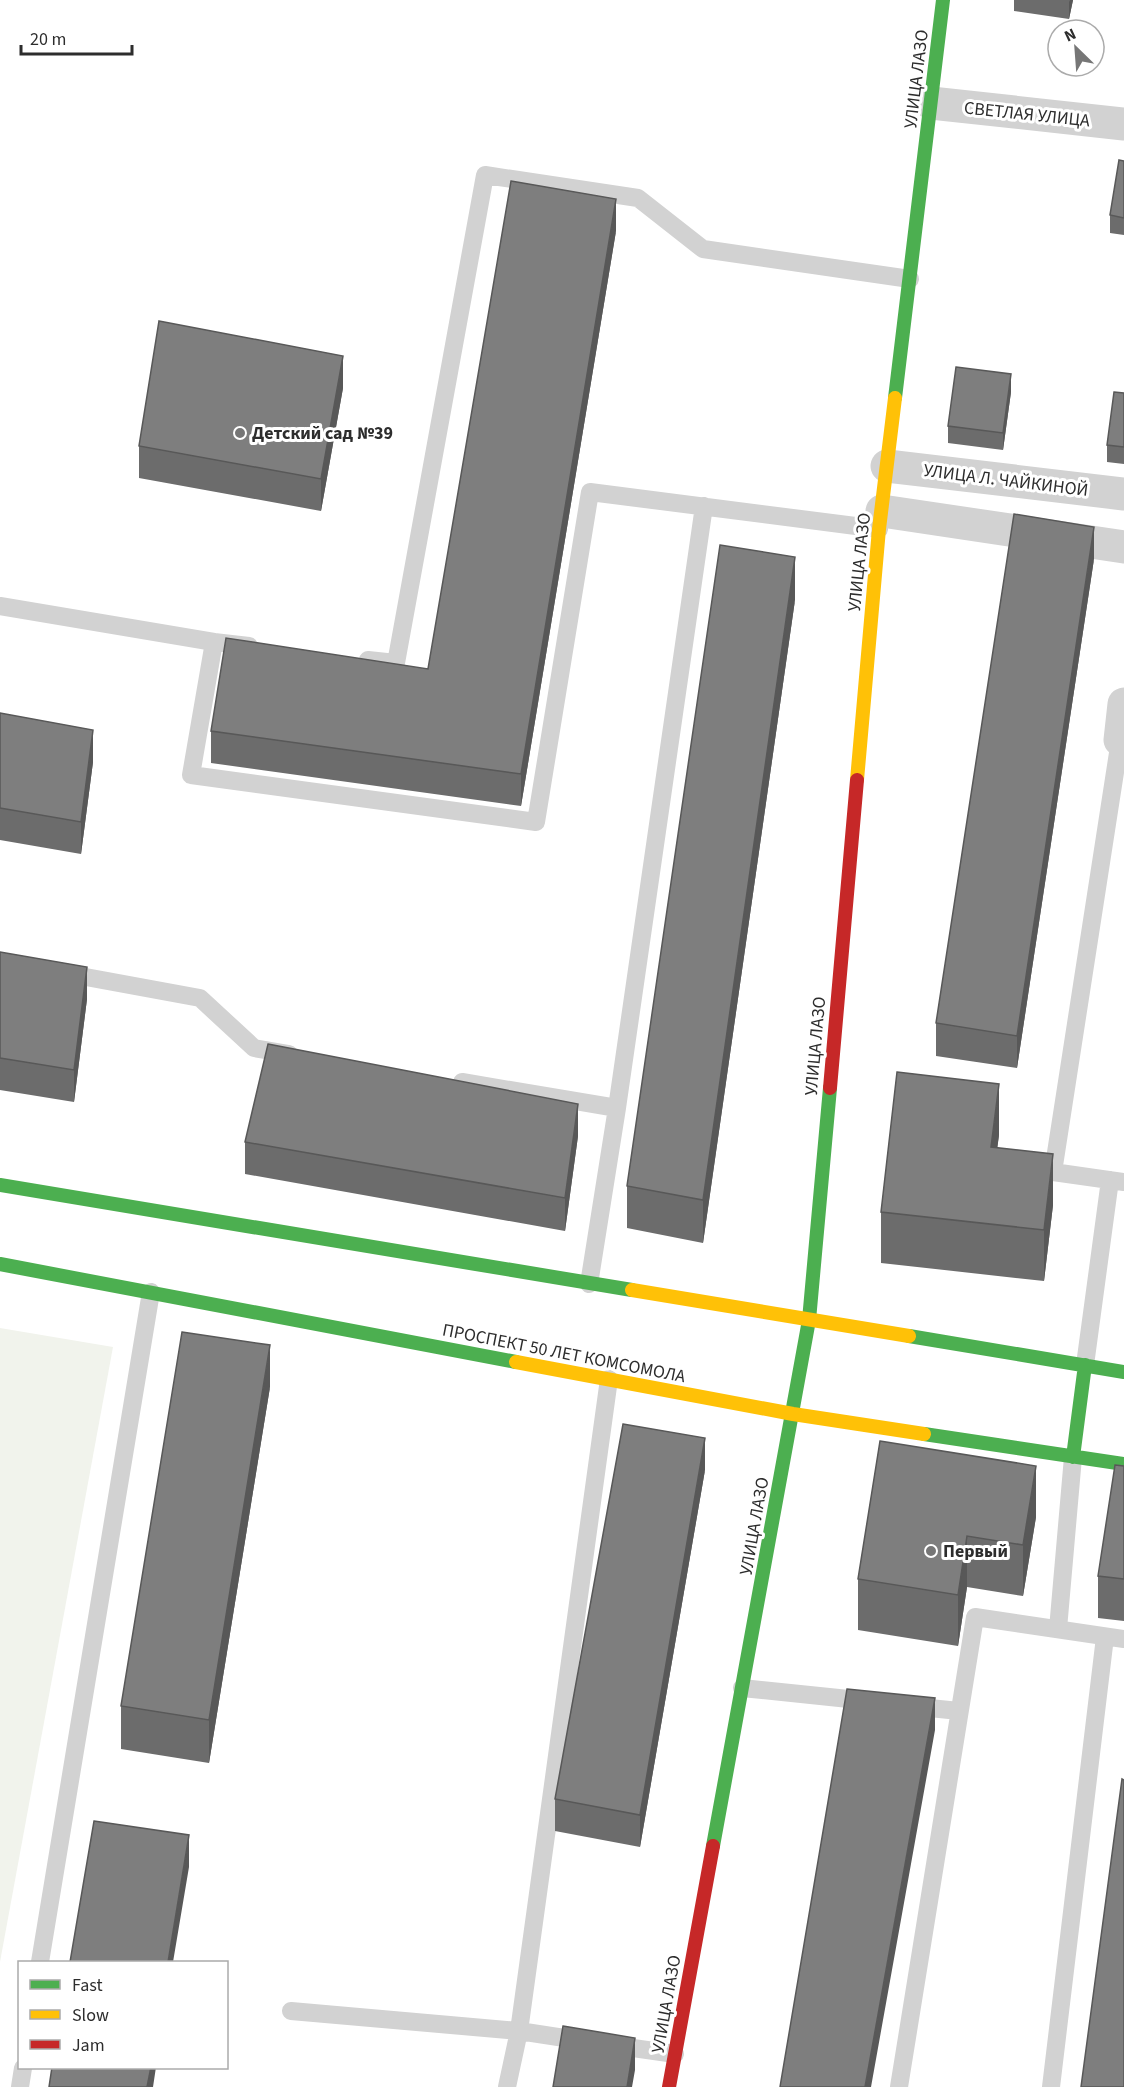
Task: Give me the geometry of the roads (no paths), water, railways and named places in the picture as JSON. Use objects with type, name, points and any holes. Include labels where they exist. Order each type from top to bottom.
[{"type":"main road","name":"УЛИЦА ЛАЗО","points":[[669,2087],[809,1320],[880,520],[943,0]]},
{"type":"main road","points":[[0,1185],[1124,1372]]},
{"type":"main road","name":"ПРОСПЕКТ 50 ЛЕТ КОМСОМОЛА","points":[[0,1264],[793,1414],[1124,1464]]},
{"type":"main road","points":[[1073,1457],[1085,1365]]},
{"type":"street","name":"СВЕТЛАЯ УЛИЦА","points":[[931,104],[1124,124]]},
{"type":"street","name":"УЛИЦА Л. ЧАЙКИНОЙ","points":[[887,466],[1124,494]]},
{"type":"street","points":[[880,520],[1124,547]]},
{"type":"street","points":[[1122,740],[1124,704]]},
{"type":"lane","points":[[350,658],[396,663],[485,175],[638,198],[703,249],[910,279]]},
{"type":"lane","points":[[214,642],[191,775],[536,822],[590,492],[704,506],[880,520]]},
{"type":"lane","points":[[589,1284],[617,1108],[704,506]]},
{"type":"lane","points":[[0,606],[214,642],[271,648]]},
{"type":"lane","points":[[1085,1365],[1117,1181],[1053,1172],[1122,740]]},
{"type":"lane","points":[[47,970],[200,998],[254,1048],[312,1058]]},
{"type":"lane","points":[[441,1079],[617,1108]]},
{"type":"lane","points":[[40,1961],[151,1292]]},
{"type":"lane","points":[[507,2087],[519,2031],[609,1379]]},
{"type":"lane","points":[[1058,1629],[1073,1457]]},
{"type":"lane","points":[[899,2087],[975,1617],[1124,1639]]},
{"type":"lane","points":[[1051,2087],[1105,1636]]},
{"type":"lane","points":[[742,1688],[959,1711]]},
{"type":"lane","points":[[291,2011],[519,2031],[675,2054]]},
{"type":"lane","points":[[20,2087],[23,2069]]},
{"type":"place","name":"Детский сад №39","points":[[240,433]]},
{"type":"place","name":"Первый","points":[[931,1551]]}]
